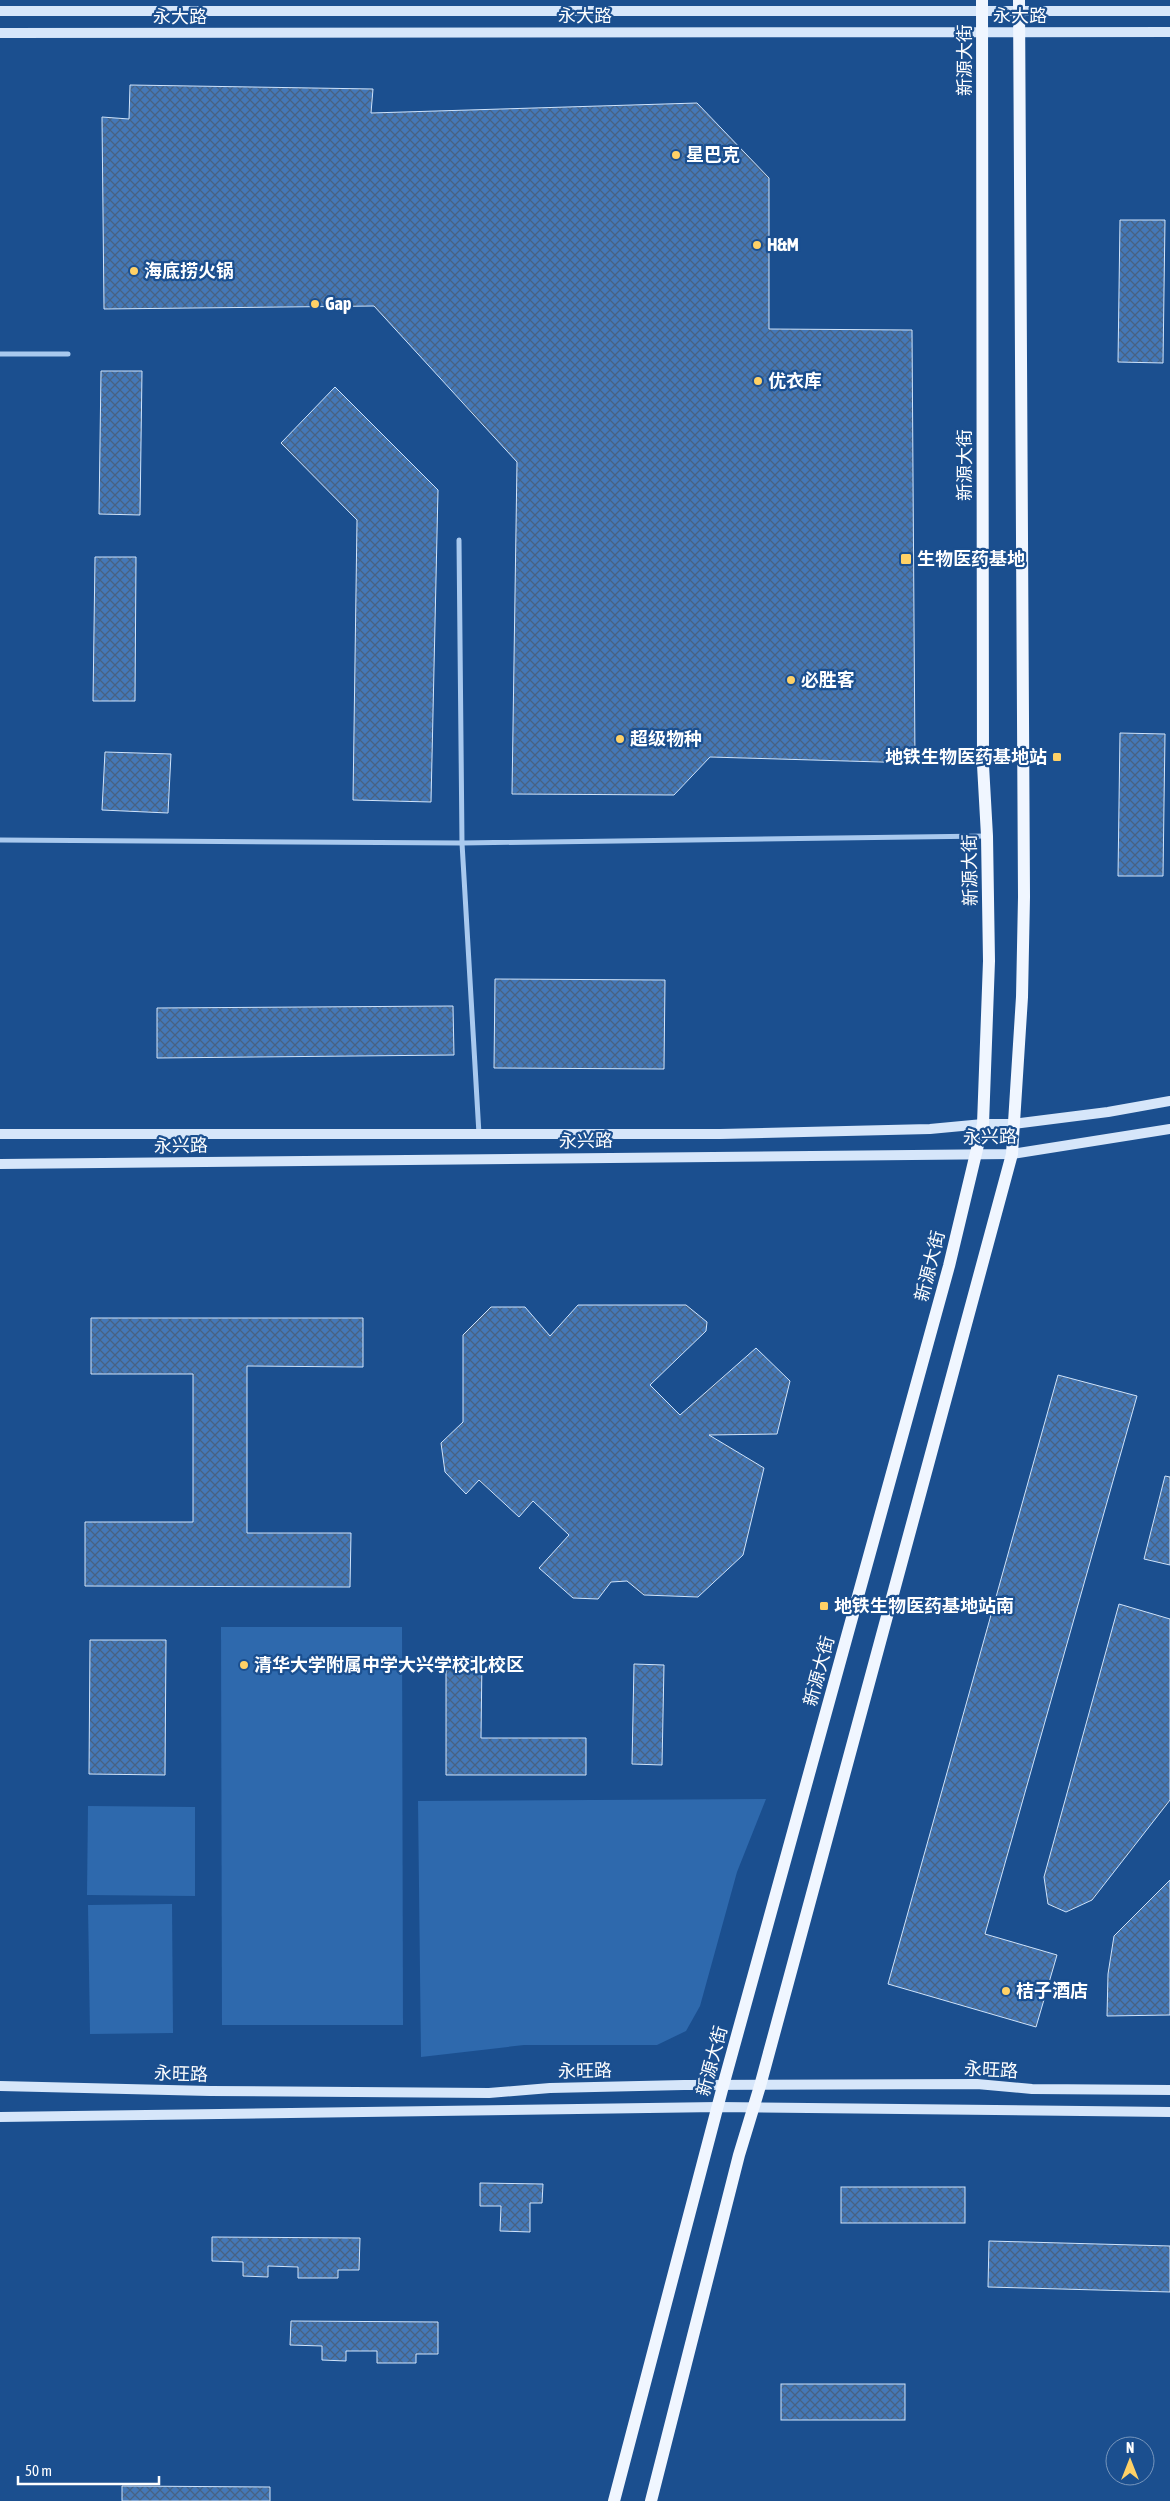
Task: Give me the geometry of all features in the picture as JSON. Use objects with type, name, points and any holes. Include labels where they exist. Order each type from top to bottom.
[{"type":"main road","name":"新源大街","points":[[614,2501],[723,2086],[950,1266],[983,1124],[989,961],[987,836],[983,755],[982,6]]},
{"type":"main road","points":[[651,2501],[739,2155],[760,2086],[1012,1154],[1012,1124],[1022,998],[1024,897],[1019,6]]},
{"type":"street","name":"永大路","points":[[0,11],[1019,6],[1170,11]]},
{"type":"street","name":"永大路","points":[[0,33],[1170,32]]},
{"type":"street","points":[[0,354],[68,354]]},
{"type":"street","points":[[459,540],[462,843],[479,1134]]},
{"type":"street","points":[[0,840],[462,843],[987,836]]},
{"type":"street","name":"永兴路","points":[[0,1134],[720,1134],[1012,1124],[1108,1112],[1170,1101]]},
{"type":"street","name":"永兴路","points":[[0,1164],[1012,1154],[1170,1129]]},
{"type":"street","name":"永旺路","points":[[0,2086],[210,2091],[479,2093],[550,2088],[977,2084],[1032,2089],[1170,2090]]},
{"type":"street","points":[[0,2118],[718,2107],[1170,2112]]},
{"type":"shaded area","points":[[221,1627],[402,1627],[403,2025],[222,2025]]},
{"type":"shaded area","points":[[766,1799],[737,1872],[700,2006],[686,2031],[657,2045],[524,2045],[421,2057],[418,1801]]},
{"type":"shaded area","points":[[88,1806],[195,1807],[195,1896],[87,1895]]},
{"type":"shaded area","points":[[172,1904],[173,2033],[90,2034],[88,1905]]},
{"type":"building","points":[[130,85],[373,89],[371,113],[697,103],[769,178],[769,329],[912,330],[915,763],[710,757],[674,795],[512,794],[517,462],[374,306],[104,309],[102,117],[129,119]]},
{"type":"building","points":[[1120,220],[1165,220],[1163,363],[1118,362]]},
{"type":"building","points":[[101,371],[142,371],[140,515],[99,514]]},
{"type":"building","points":[[335,387],[438,490],[431,802],[353,800],[357,520],[281,443]]},
{"type":"building","points":[[95,557],[136,557],[135,701],[93,701]]},
{"type":"building","points":[[1120,733],[1165,734],[1163,876],[1118,876]]},
{"type":"building","points":[[105,752],[171,754],[168,813],[102,810]]},
{"type":"building","points":[[495,979],[665,980],[664,1069],[494,1068]]},
{"type":"building","points":[[453,1006],[454,1055],[157,1058],[157,1008]]},
{"type":"building","points":[[578,1305],[686,1305],[707,1322],[706,1331],[650,1385],[680,1415],[756,1348],[790,1381],[777,1434],[709,1435],[764,1468],[743,1555],[698,1597],[644,1595],[627,1581],[611,1582],[598,1599],[573,1598],[539,1568],[569,1535],[533,1501],[519,1517],[479,1480],[466,1494],[445,1472],[441,1443],[463,1422],[463,1335],[491,1307],[525,1307],[550,1336]]},
{"type":"building","points":[[91,1318],[363,1318],[363,1367],[247,1366],[247,1533],[351,1533],[350,1587],[85,1586],[85,1522],[193,1522],[193,1374],[91,1374]]},
{"type":"building","points":[[1058,1375],[1137,1396],[985,1934],[1057,1955],[1036,2027],[888,1984]]},
{"type":"building","points":[[1165,1476],[1170,1477],[1170,1565],[1144,1559]]},
{"type":"building","points":[[1119,1604],[1170,1619],[1170,1800],[1092,1900],[1066,1912],[1048,1904],[1044,1877]]},
{"type":"building","points":[[90,1640],[166,1640],[165,1775],[89,1774]]},
{"type":"building","points":[[446,1657],[482,1657],[481,1738],[586,1738],[586,1775],[446,1775]]},
{"type":"building","points":[[634,1664],[664,1665],[662,1765],[632,1764]]},
{"type":"building","points":[[1170,1880],[1170,2015],[1107,2016],[1108,1974],[1114,1936]]},
{"type":"building","points":[[480,2183],[543,2184],[542,2203],[530,2203],[530,2232],[500,2231],[501,2206],[480,2206]]},
{"type":"building","points":[[841,2187],[965,2187],[965,2223],[841,2223]]},
{"type":"building","points":[[212,2237],[360,2238],[359,2270],[338,2270],[338,2278],[298,2278],[298,2267],[268,2266],[268,2277],[243,2276],[243,2262],[212,2261]]},
{"type":"building","points":[[989,2241],[1170,2246],[1170,2292],[988,2287]]},
{"type":"building","points":[[291,2321],[438,2322],[438,2354],[416,2354],[416,2363],[377,2363],[377,2351],[346,2351],[346,2361],[322,2360],[322,2346],[290,2345]]},
{"type":"building","points":[[781,2384],[905,2384],[905,2420],[781,2420]]},
{"type":"building","points":[[122,2486],[270,2487],[270,2501],[122,2501]]},
{"type":"place","name":"星巴克","points":[[676,155]]},
{"type":"place","name":"H&M","points":[[757,245]]},
{"type":"place","name":"海底捞火锅","points":[[134,271]]},
{"type":"place","name":"Gap","points":[[315,304]]},
{"type":"place","name":"优衣库","points":[[758,381]]},
{"type":"place","name":"生物医药基地","points":[[906,559]]},
{"type":"place","name":"必胜客","points":[[791,680]]},
{"type":"place","name":"超级物种","points":[[620,739]]},
{"type":"place","name":"地铁生物医药基地站","points":[[1057,757]]},
{"type":"place","name":"地铁生物医药基地站南","points":[[824,1606]]},
{"type":"place","name":"清华大学附属中学大兴学校北校区","points":[[244,1665]]},
{"type":"place","name":"桔子酒店","points":[[1006,1991]]}]
